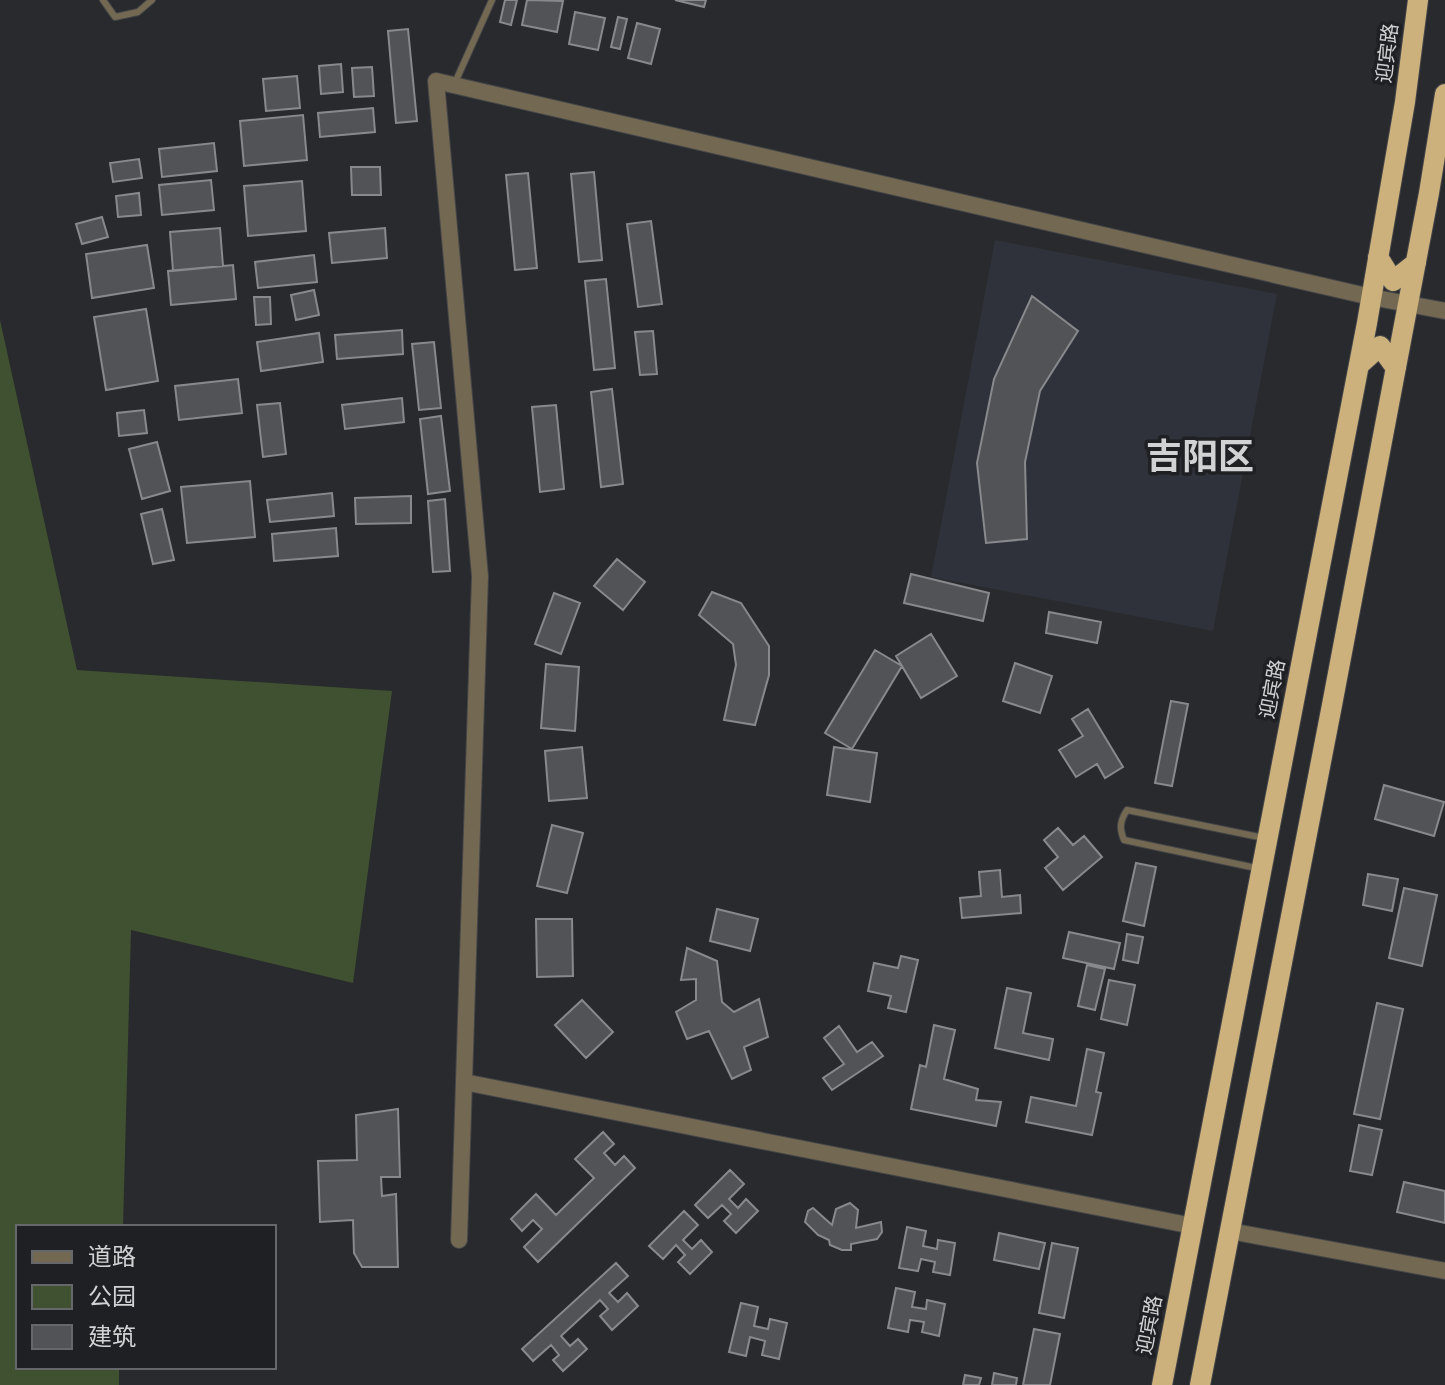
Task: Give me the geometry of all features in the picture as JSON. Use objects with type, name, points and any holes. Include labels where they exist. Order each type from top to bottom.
[{"type":"highway","name":"迎宾路","points":[[1162,1385],[1359,365],[1405,102],[1418,0]]},
{"type":"highway","points":[[1200,1385],[1416,263],[1445,94]]},
{"type":"highway","points":[[1378,257],[1393,281],[1416,263]]},
{"type":"highway","points":[[1359,365],[1380,346],[1396,368]]},
{"type":"street","points":[[459,1240],[480,576],[436,81],[1407,306],[1445,311]]},
{"type":"street","points":[[464,1082],[1193,1226]]},
{"type":"street","points":[[1230,1231],[1445,1271]]},
{"type":"lane","points":[[103,0],[115,17],[138,12],[152,0]]},
{"type":"lane","points":[[454,85],[492,0]]},
{"type":"lane","points":[[1262,869],[1124,840],[1120,832],[1121,820],[1127,810],[1268,839]]},
{"type":"shaded area","points":[[995,240],[1277,294],[1213,631],[931,577]]},
{"type":"green space","points":[[0,320],[77,670],[392,691],[353,983],[131,930],[123,1225],[16,1225],[16,1369],[119,1369],[119,1385],[0,1385]]},
{"type":"building","points":[[505,0],[517,0],[511,25],[500,22]]},
{"type":"building","points":[[527,0],[563,1],[557,32],[522,25]]},
{"type":"building","points":[[675,0],[706,0],[704,7]]},
{"type":"building","points":[[575,12],[605,18],[598,50],[569,44]]},
{"type":"building","points":[[618,17],[627,19],[620,49],[611,47]]},
{"type":"building","points":[[637,23],[660,29],[651,64],[628,58]]},
{"type":"building","points":[[408,29],[417,121],[396,123],[388,31]]},
{"type":"building","points":[[341,64],[343,92],[321,94],[319,66]]},
{"type":"building","points":[[372,67],[374,96],[354,97],[352,68]]},
{"type":"building","points":[[297,76],[300,108],[266,111],[263,79]]},
{"type":"building","points":[[373,108],[375,132],[320,137],[318,113]]},
{"type":"building","points":[[303,115],[307,160],[244,166],[240,121]]},
{"type":"building","points":[[214,143],[217,171],[162,177],[159,149]]},
{"type":"building","points":[[139,159],[142,178],[113,182],[110,163]]},
{"type":"building","points":[[351,167],[380,167],[381,195],[352,195]]},
{"type":"building","points":[[594,172],[602,260],[579,262],[571,174]]},
{"type":"building","points":[[528,173],[537,268],[515,270],[506,175]]},
{"type":"building","points":[[211,180],[214,210],[162,215],[159,185]]},
{"type":"building","points":[[302,181],[306,231],[248,236],[244,186]]},
{"type":"building","points":[[139,193],[141,215],[118,217],[116,196]]},
{"type":"building","points":[[102,217],[108,237],[82,244],[76,224]]},
{"type":"building","points":[[651,221],[662,304],[638,307],[627,224]]},
{"type":"building","points":[[220,228],[223,266],[173,271],[170,232]]},
{"type":"building","points":[[385,228],[387,258],[332,263],[329,233]]},
{"type":"building","points":[[147,245],[154,288],[92,298],[86,254]]},
{"type":"building","points":[[314,255],[317,282],[258,288],[255,262]]},
{"type":"building","points":[[233,265],[236,299],[171,305],[168,271]]},
{"type":"building","points":[[606,279],[615,368],[594,370],[585,281]]},
{"type":"building","points":[[314,290],[319,315],[296,320],[291,295]]},
{"type":"building","points":[[1032,296],[1078,331],[1040,391],[1025,462],[1027,539],[986,543],[977,463],[994,379]]},
{"type":"building","points":[[254,297],[270,297],[271,324],[256,325]]},
{"type":"building","points":[[146,309],[158,381],[106,390],[94,317]]},
{"type":"building","points":[[402,330],[403,354],[337,359],[335,335]]},
{"type":"building","points":[[653,331],[657,374],[640,375],[635,332]]},
{"type":"building","points":[[319,333],[323,362],[261,371],[257,342]]},
{"type":"building","points":[[434,342],[441,408],[419,410],[412,344]]},
{"type":"building","points":[[238,379],[242,413],[179,420],[175,386]]},
{"type":"building","points":[[612,389],[623,484],[601,487],[591,392]]},
{"type":"building","points":[[402,398],[404,422],[345,429],[342,405]]},
{"type":"building","points":[[280,403],[286,454],[263,457],[257,405]]},
{"type":"building","points":[[556,405],[564,489],[540,492],[532,407]]},
{"type":"building","points":[[144,410],[147,433],[119,436],[117,413]]},
{"type":"building","points":[[441,416],[450,491],[428,494],[420,419]]},
{"type":"building","points":[[157,442],[170,491],[142,499],[129,449]]},
{"type":"building","points":[[250,481],[255,537],[187,543],[181,487]]},
{"type":"building","points":[[332,493],[334,516],[270,522],[267,500]]},
{"type":"building","points":[[411,496],[411,523],[356,524],[355,498]]},
{"type":"building","points":[[445,499],[450,571],[433,572],[428,501]]},
{"type":"building","points":[[162,509],[174,560],[153,564],[141,514]]},
{"type":"building","points":[[336,528],[338,556],[274,561],[272,534]]},
{"type":"building","points":[[617,559],[645,582],[623,610],[594,586]]},
{"type":"building","points":[[911,574],[989,593],[983,621],[904,603]]},
{"type":"building","points":[[712,592],[741,603],[769,646],[769,675],[755,725],[724,720],[736,665],[733,644],[699,615]]},
{"type":"building","points":[[554,593],[580,603],[561,654],[535,644]]},
{"type":"building","points":[[1049,612],[1101,622],[1097,643],[1046,633]]},
{"type":"building","points":[[931,634],[957,676],[921,698],[896,656]]},
{"type":"building","points":[[875,650],[902,666],[852,749],[825,733]]},
{"type":"building","points":[[1015,663],[1052,676],[1040,713],[1003,701]]},
{"type":"building","points":[[546,664],[579,667],[575,731],[541,728]]},
{"type":"building","points":[[1171,701],[1188,704],[1172,786],[1155,783]]},
{"type":"building","points":[[1088,709],[1123,767],[1105,778],[1097,764],[1076,777],[1059,750],[1083,736],[1072,719]]},
{"type":"building","points":[[582,747],[587,798],[549,801],[545,751]]},
{"type":"building","points":[[834,747],[877,753],[870,802],[827,795]]},
{"type":"building","points":[[1384,785],[1444,802],[1434,836],[1375,819]]},
{"type":"building","points":[[552,825],[583,833],[567,893],[537,886]]},
{"type":"building","points":[[1058,828],[1073,845],[1084,836],[1102,857],[1063,890],[1045,868],[1058,857],[1044,840]]},
{"type":"building","points":[[1136,863],[1156,867],[1144,926],[1123,921]]},
{"type":"building","points":[[1000,870],[1002,897],[1020,895],[1021,913],[962,918],[960,898],[981,896],[979,872]]},
{"type":"building","points":[[1368,874],[1398,879],[1392,911],[1363,905]]},
{"type":"building","points":[[1404,888],[1437,895],[1422,966],[1389,958]]},
{"type":"building","points":[[717,909],[758,919],[750,951],[710,941]]},
{"type":"building","points":[[536,919],[572,919],[573,976],[537,977]]},
{"type":"building","points":[[1069,932],[1120,943],[1114,969],[1063,958]]},
{"type":"building","points":[[1127,934],[1143,937],[1138,963],[1123,960]]},
{"type":"building","points":[[687,948],[717,961],[722,1002],[734,1012],[759,999],[768,1037],[744,1047],[751,1070],[732,1079],[709,1031],[687,1039],[676,1012],[696,1000],[696,979],[681,980]]},
{"type":"building","points":[[901,956],[918,960],[906,1012],[888,1008],[891,996],[868,991],[874,963],[898,968]]},
{"type":"building","points":[[1087,965],[1105,969],[1095,1010],[1078,1006]]},
{"type":"building","points":[[1109,980],[1135,985],[1127,1025],[1101,1019]]},
{"type":"building","points":[[1007,988],[1031,993],[1023,1033],[1053,1039],[1049,1060],[995,1048]]},
{"type":"building","points":[[582,1000],[613,1032],[586,1058],[555,1025]]},
{"type":"building","points":[[1377,1003],[1403,1009],[1380,1119],[1354,1114]]},
{"type":"building","points":[[934,1025],[955,1030],[944,1079],[978,1089],[976,1100],[1001,1102],[996,1126],[911,1109],[920,1065],[926,1067]]},
{"type":"building","points":[[839,1026],[857,1052],[872,1042],[883,1056],[832,1090],[823,1078],[844,1064],[824,1038]]},
{"type":"building","points":[[1087,1049],[1104,1053],[1096,1092],[1101,1093],[1092,1135],[1026,1122],[1031,1097],[1076,1106]]},
{"type":"building","points":[[398,1109],[400,1177],[381,1177],[382,1196],[396,1194],[398,1267],[362,1267],[354,1253],[353,1220],[320,1222],[318,1161],[357,1160],[356,1115]]},
{"type":"building","points":[[1359,1125],[1382,1130],[1372,1175],[1350,1171]]},
{"type":"building","points":[[603,1132],[614,1144],[604,1153],[615,1165],[624,1156],[635,1168],[538,1262],[524,1247],[542,1229],[533,1220],[522,1231],[511,1219],[536,1194],[556,1215],[594,1178],[575,1159]]},
{"type":"building","points":[[730,1170],[744,1184],[729,1199],[738,1208],[746,1199],[758,1211],[736,1233],[724,1221],[731,1214],[722,1205],[708,1218],[695,1205]]},
{"type":"building","points":[[1404,1182],[1445,1191],[1445,1223],[1397,1212]]},
{"type":"building","points":[[850,1203],[858,1210],[856,1228],[881,1222],[882,1232],[877,1239],[851,1244],[851,1250],[842,1250],[830,1245],[829,1240],[818,1235],[805,1222],[808,1211],[813,1208],[832,1225],[836,1209]]},
{"type":"building","points":[[684,1211],[698,1225],[683,1240],[692,1249],[701,1240],[712,1252],[690,1274],[678,1262],[685,1255],[676,1245],[663,1259],[649,1246]]},
{"type":"building","points":[[907,1227],[926,1231],[923,1246],[937,1249],[938,1240],[955,1243],[950,1275],[933,1272],[935,1262],[921,1259],[918,1271],[899,1268]]},
{"type":"building","points":[[999,1233],[1045,1243],[1039,1269],[994,1260]]},
{"type":"building","points":[[1052,1243],[1078,1248],[1064,1318],[1039,1313]]},
{"type":"building","points":[[616,1263],[628,1276],[609,1293],[618,1302],[627,1293],[638,1306],[612,1330],[600,1316],[608,1309],[600,1300],[561,1336],[570,1346],[578,1339],[587,1349],[563,1371],[553,1360],[559,1355],[551,1345],[533,1361],[522,1349]]},
{"type":"building","points":[[896,1288],[915,1292],[912,1307],[926,1309],[927,1300],[945,1304],[939,1336],[922,1332],[924,1322],[910,1320],[908,1332],[888,1328]]},
{"type":"building","points":[[741,1303],[758,1307],[754,1326],[768,1329],[770,1319],[787,1323],[779,1359],[762,1355],[765,1341],[750,1337],[746,1356],[729,1352]]},
{"type":"building","points":[[1034,1329],[1060,1334],[1050,1385],[1023,1385]]},
{"type":"building","points":[[994,1373],[1017,1378],[1016,1385],[992,1385]]},
{"type":"building","points":[[965,1375],[981,1378],[979,1385],[963,1385]]},
{"type":"district","name":"吉阳区","points":[[1200,456]]}]
